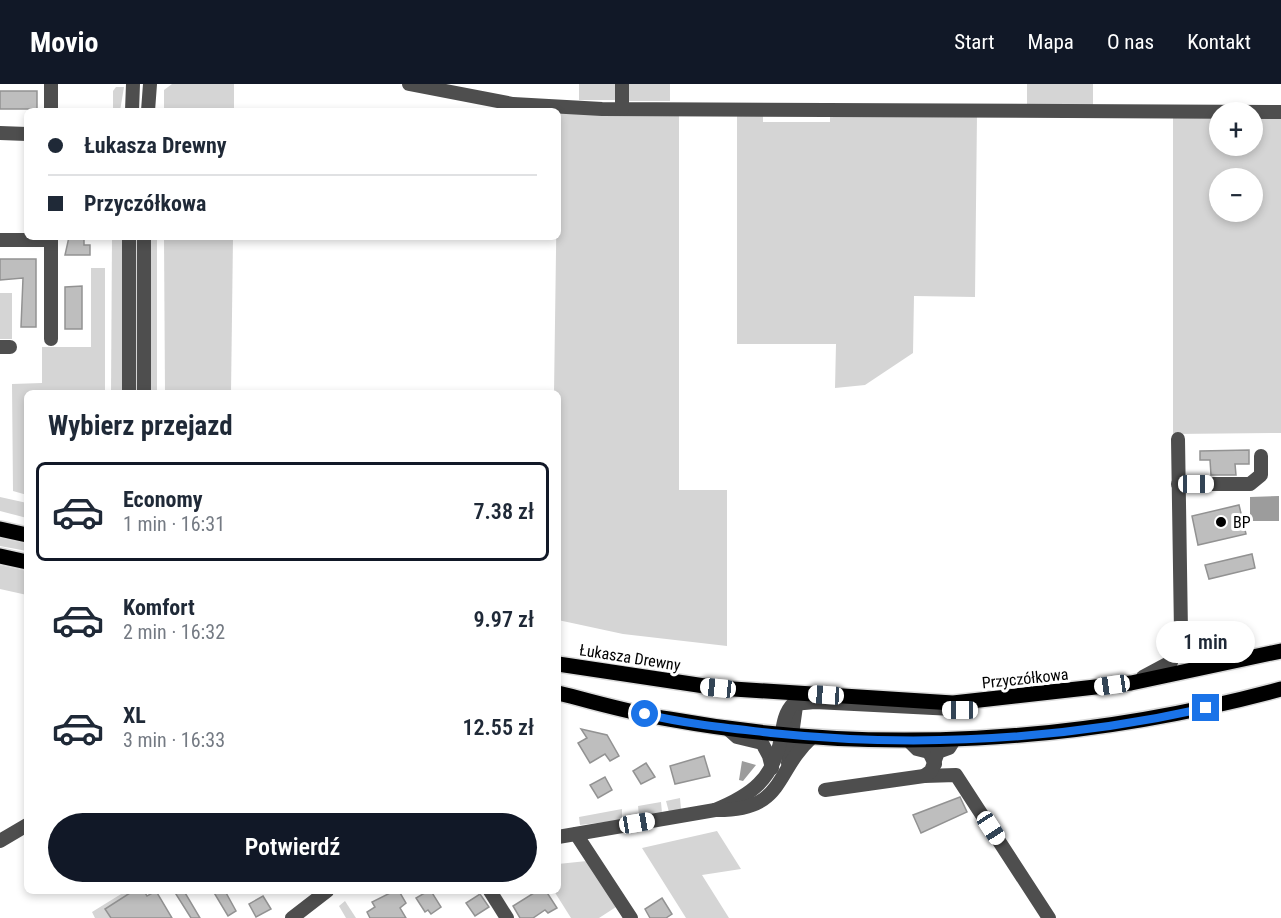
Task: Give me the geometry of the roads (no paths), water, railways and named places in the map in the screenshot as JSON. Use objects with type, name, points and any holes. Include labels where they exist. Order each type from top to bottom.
[{"type":"main road","points":[[0,528],[24,534]]},
{"type":"main road","points":[[0,555],[24,561]]},
{"type":"main road","name":"Przyczółkowa","points":[[841,696],[916,702],[972,702],[1131,683],[1236,663],[1281,651]]},
{"type":"main road","name":"Łukasza Drewny","points":[[561,664],[670,682],[795,698],[841,696]]},
{"type":"main road","points":[[561,694],[666,719],[728,729],[812,737],[954,740],[1061,732],[1125,723],[1178,714],[1281,689]]},
{"type":"street","points":[[51,84],[51,108]]},
{"type":"street","points":[[132,108],[133,84]]},
{"type":"street","points":[[148,108],[150,84]]},
{"type":"street","points":[[409,84],[513,104],[622,108],[1281,112]]},
{"type":"street","points":[[622,84],[622,108]]},
{"type":"street","points":[[0,134],[24,134]]},
{"type":"street","points":[[0,240],[24,239]]},
{"type":"street","points":[[51,240],[51,339]]},
{"type":"street","points":[[129,240],[129,390]]},
{"type":"street","points":[[144,240],[144,390]]},
{"type":"street","points":[[1131,683],[1171,662],[1181,632],[1178,439]]},
{"type":"street","points":[[1178,484],[1250,484],[1261,475],[1261,456]]},
{"type":"street","points":[[1181,632],[1189,647],[1199,657],[1236,663]]},
{"type":"street","points":[[789,768],[787,735],[789,709],[795,698],[960,710],[972,702]]},
{"type":"street","points":[[728,729],[737,737],[762,743],[772,768]]},
{"type":"street","points":[[715,810],[747,794],[762,781],[772,768],[787,735]]},
{"type":"street","points":[[561,836],[715,810],[741,808],[756,803],[777,788],[795,755],[812,737]]},
{"type":"street","points":[[908,740],[917,749],[929,752],[935,764]]},
{"type":"street","points":[[924,776],[931,771],[938,752],[949,748],[954,740]]},
{"type":"street","points":[[825,790],[924,776],[956,775],[1049,918]]},
{"type":"street","points":[[0,842],[24,827]]},
{"type":"street","points":[[576,834],[631,918]]},
{"type":"street","points":[[292,918],[323,894]]},
{"type":"street","points":[[492,894],[507,918]]},
{"type":"place","name":"BP","points":[[1221,522]]}]
